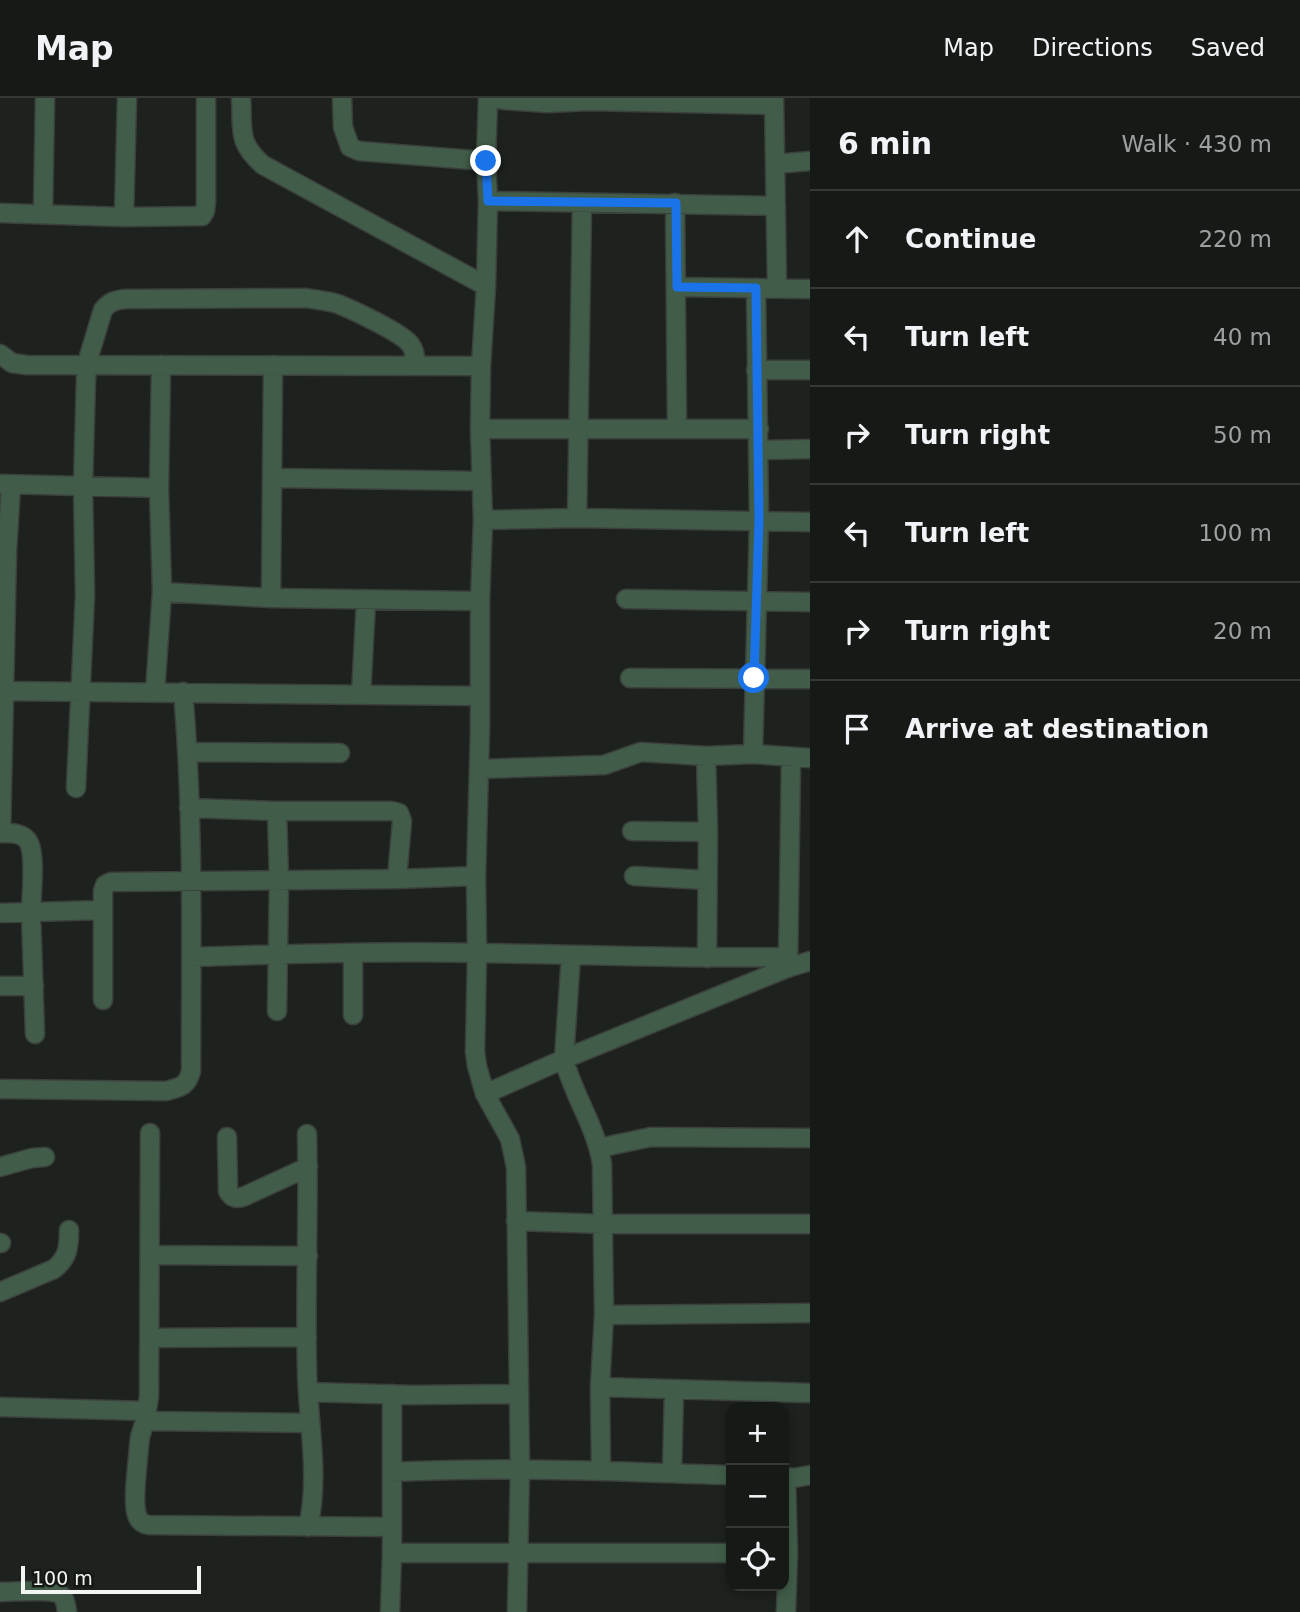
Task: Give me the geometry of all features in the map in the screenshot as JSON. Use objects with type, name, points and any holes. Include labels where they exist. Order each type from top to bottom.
[{"type":"street","points":[[43,214],[45,98]]},
{"type":"street","points":[[124,217],[127,98]]},
{"type":"street","points":[[0,213],[124,217],[202,216],[205,211],[206,98]]},
{"type":"street","points":[[241,98],[246,148],[263,166],[486,286]]},
{"type":"street","points":[[342,98],[343,127],[350,147],[359,151],[486,161]]},
{"type":"street","points":[[488,98],[486,286],[480,429],[483,520],[475,1052],[485,1094],[510,1139],[516,1167],[520,1469],[517,1612]]},
{"type":"street","points":[[498,98],[547,103],[589,99],[774,102],[777,288]]},
{"type":"street","points":[[775,164],[810,161]]},
{"type":"street","points":[[488,201],[776,206]]},
{"type":"street","points":[[578,518],[582,203]]},
{"type":"street","points":[[676,203],[677,429]]},
{"type":"street","points":[[677,287],[810,289]]},
{"type":"street","points":[[753,754],[759,520],[756,288]]},
{"type":"street","points":[[76,788],[85,594],[83,487],[87,366],[107,304],[126,299],[306,298],[339,304],[409,341],[416,365]]},
{"type":"street","points":[[0,354],[12,363],[26,365],[481,366]]},
{"type":"street","points":[[155,692],[162,592],[159,488],[161,365]]},
{"type":"street","points":[[271,598],[273,365]]},
{"type":"street","points":[[756,370],[810,370]]},
{"type":"street","points":[[480,429],[759,429]]},
{"type":"street","points":[[759,450],[810,449]]},
{"type":"street","points":[[273,478],[481,481]]},
{"type":"street","points":[[36,1034],[31,913],[32,856],[25,837],[15,833],[0,833],[7,551],[5,484],[159,488]]},
{"type":"street","points":[[483,520],[578,518],[810,522]]},
{"type":"street","points":[[162,592],[271,598],[480,600]]},
{"type":"street","points":[[626,599],[810,602]]},
{"type":"street","points":[[361,695],[366,600]]},
{"type":"street","points":[[629,678],[810,679]]},
{"type":"street","points":[[2,691],[480,696]]},
{"type":"street","points":[[0,1088],[166,1091],[182,1086],[189,1080],[192,882],[188,751],[183,692]]},
{"type":"street","points":[[188,751],[340,752]]},
{"type":"street","points":[[479,769],[604,765],[641,752],[810,758]]},
{"type":"street","points":[[706,756],[707,958]]},
{"type":"street","points":[[788,962],[791,758]]},
{"type":"street","points":[[189,808],[399,813],[402,821],[397,879]]},
{"type":"street","points":[[276,811],[279,880],[277,1011]]},
{"type":"street","points":[[632,831],[708,832]]},
{"type":"street","points":[[103,1000],[103,891],[105,885],[111,881],[192,882],[476,876]]},
{"type":"street","points":[[634,876],[708,880]]},
{"type":"street","points":[[0,913],[103,910]]},
{"type":"street","points":[[353,953],[353,1015]]},
{"type":"street","points":[[191,957],[477,953],[810,961]]},
{"type":"street","points":[[571,955],[564,1059],[568,1076],[599,1148],[602,1164],[604,1315],[600,1387],[601,1471]]},
{"type":"street","points":[[485,1094],[788,962]]},
{"type":"street","points":[[0,986],[34,986]]},
{"type":"street","points":[[150,1133],[149,1397],[139,1446],[135,1506],[137,1515],[144,1524],[392,1527]]},
{"type":"street","points":[[307,1134],[307,1337],[312,1499],[308,1527]]},
{"type":"street","points":[[227,1137],[228,1191],[236,1198],[308,1167]]},
{"type":"street","points":[[599,1148],[651,1137],[810,1138]]},
{"type":"street","points":[[0,1167],[45,1157]]},
{"type":"street","points":[[516,1221],[603,1224],[810,1224]]},
{"type":"street","points":[[0,1292],[61,1264],[69,1246],[69,1230]]},
{"type":"street","points":[[150,1255],[308,1256]]},
{"type":"street","points":[[604,1315],[810,1313]]},
{"type":"street","points":[[150,1338],[307,1337]]},
{"type":"street","points":[[600,1387],[810,1393]]},
{"type":"street","points":[[672,1473],[674,1390]]},
{"type":"street","points":[[308,1392],[519,1394]]},
{"type":"street","points":[[390,1612],[392,1394]]},
{"type":"street","points":[[0,1407],[309,1423]]},
{"type":"street","points":[[393,1472],[520,1469],[726,1475]]},
{"type":"street","points":[[789,1477],[810,1475]]},
{"type":"street","points":[[392,1553],[726,1553]]},
{"type":"street","points":[[786,1591],[786,1612]]},
{"type":"street","points":[[0,1592],[54,1592],[62,1596],[67,1612]]},
{"type":"route","points":[[486,161],[488,201],[676,203],[677,287],[756,288],[759,520],[754,678]]}]
